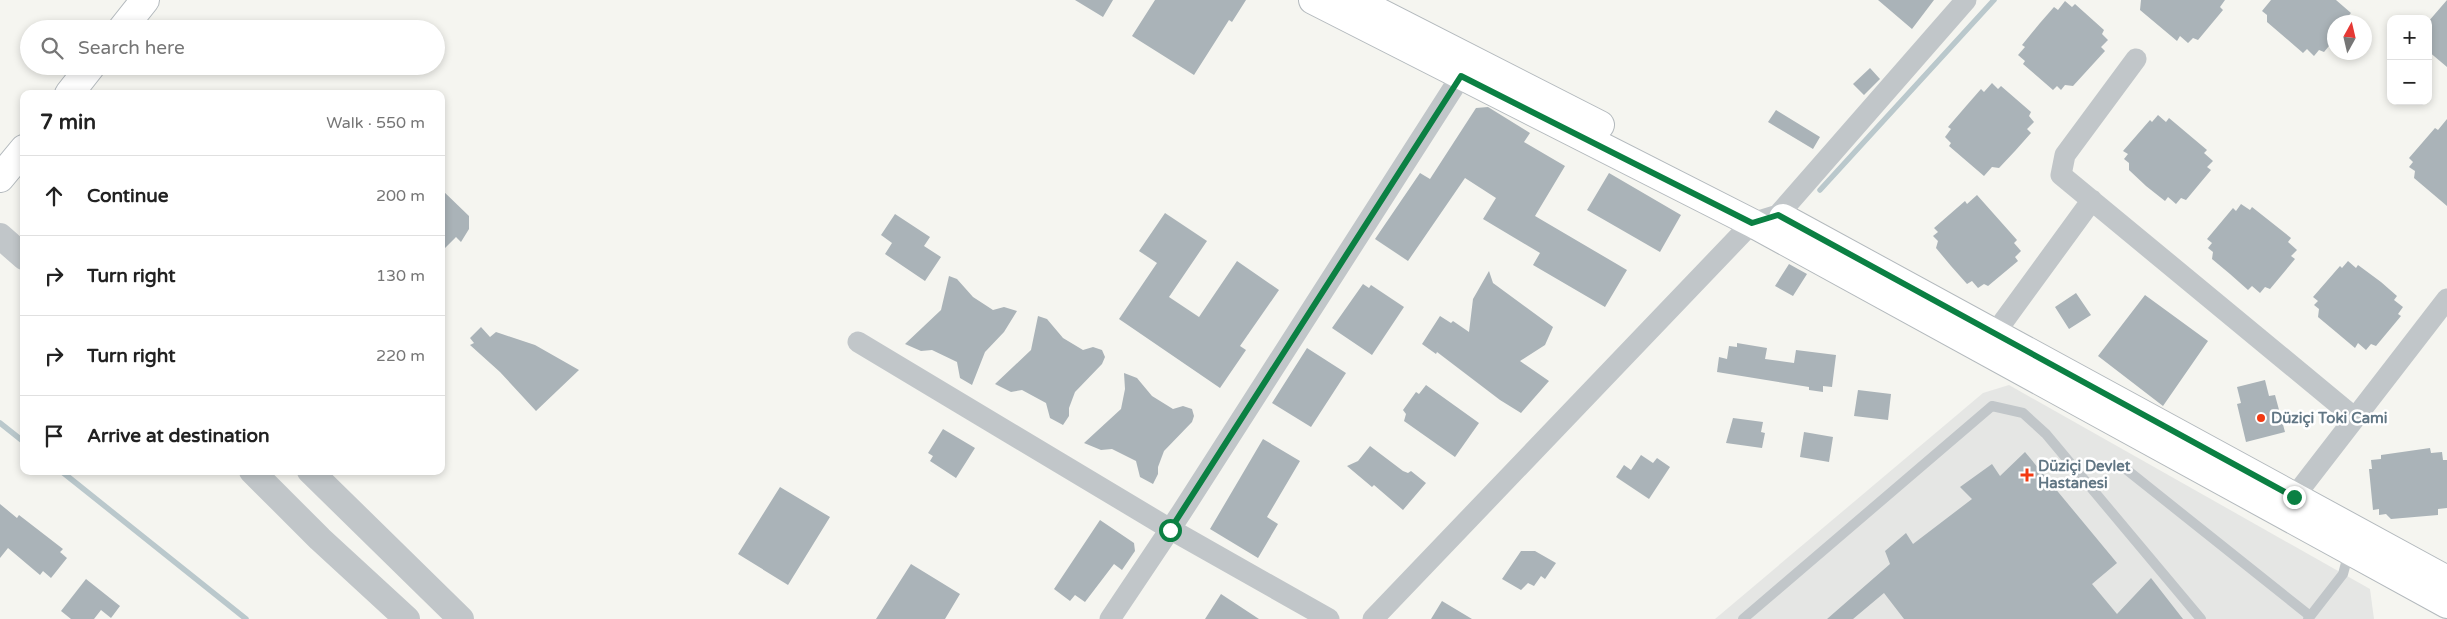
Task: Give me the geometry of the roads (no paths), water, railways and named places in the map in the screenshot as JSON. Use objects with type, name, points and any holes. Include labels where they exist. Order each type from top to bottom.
[{"type":"main road","points":[[129,20],[145,0]]},
{"type":"main road","points":[[1313,0],[1752,223],[2447,604]]},
{"type":"main road","points":[[1355,0],[1778,215],[2447,580]]},
{"type":"main road","points":[[72,90],[84,75]]},
{"type":"street","points":[[1372,619],[1752,223],[1778,215],[1966,0]]},
{"type":"street","points":[[2136,59],[2065,155],[2061,175],[2355,418]]},
{"type":"street","points":[[1110,619],[1170,530],[1461,76]]},
{"type":"street","points":[[1995,333],[2092,200]]},
{"type":"street","points":[[0,236],[20,254]]},
{"type":"street","points":[[2294,497],[2447,300]]},
{"type":"street","points":[[858,342],[1170,530],[1329,619]]},
{"type":"street","points":[[256,475],[320,539],[407,619]]},
{"type":"street","points":[[314,475],[461,619]]},
{"type":"lane","points":[[1743,619],[1992,406],[2023,413],[2046,434],[2201,619]]},
{"type":"lane","points":[[2122,466],[2309,618],[2343,574],[2349,551]]},
{"type":"waterway","points":[[1820,190],[1994,0]]},
{"type":"waterway","points":[[0,423],[20,439]]},
{"type":"waterway","points":[[66,475],[246,619]]},
{"type":"place","name":"Düziçi Toki Cami","points":[[2261,418]]},
{"type":"place","name":"Düziçi Devlet Hastanesi","points":[[2027,475]]}]
